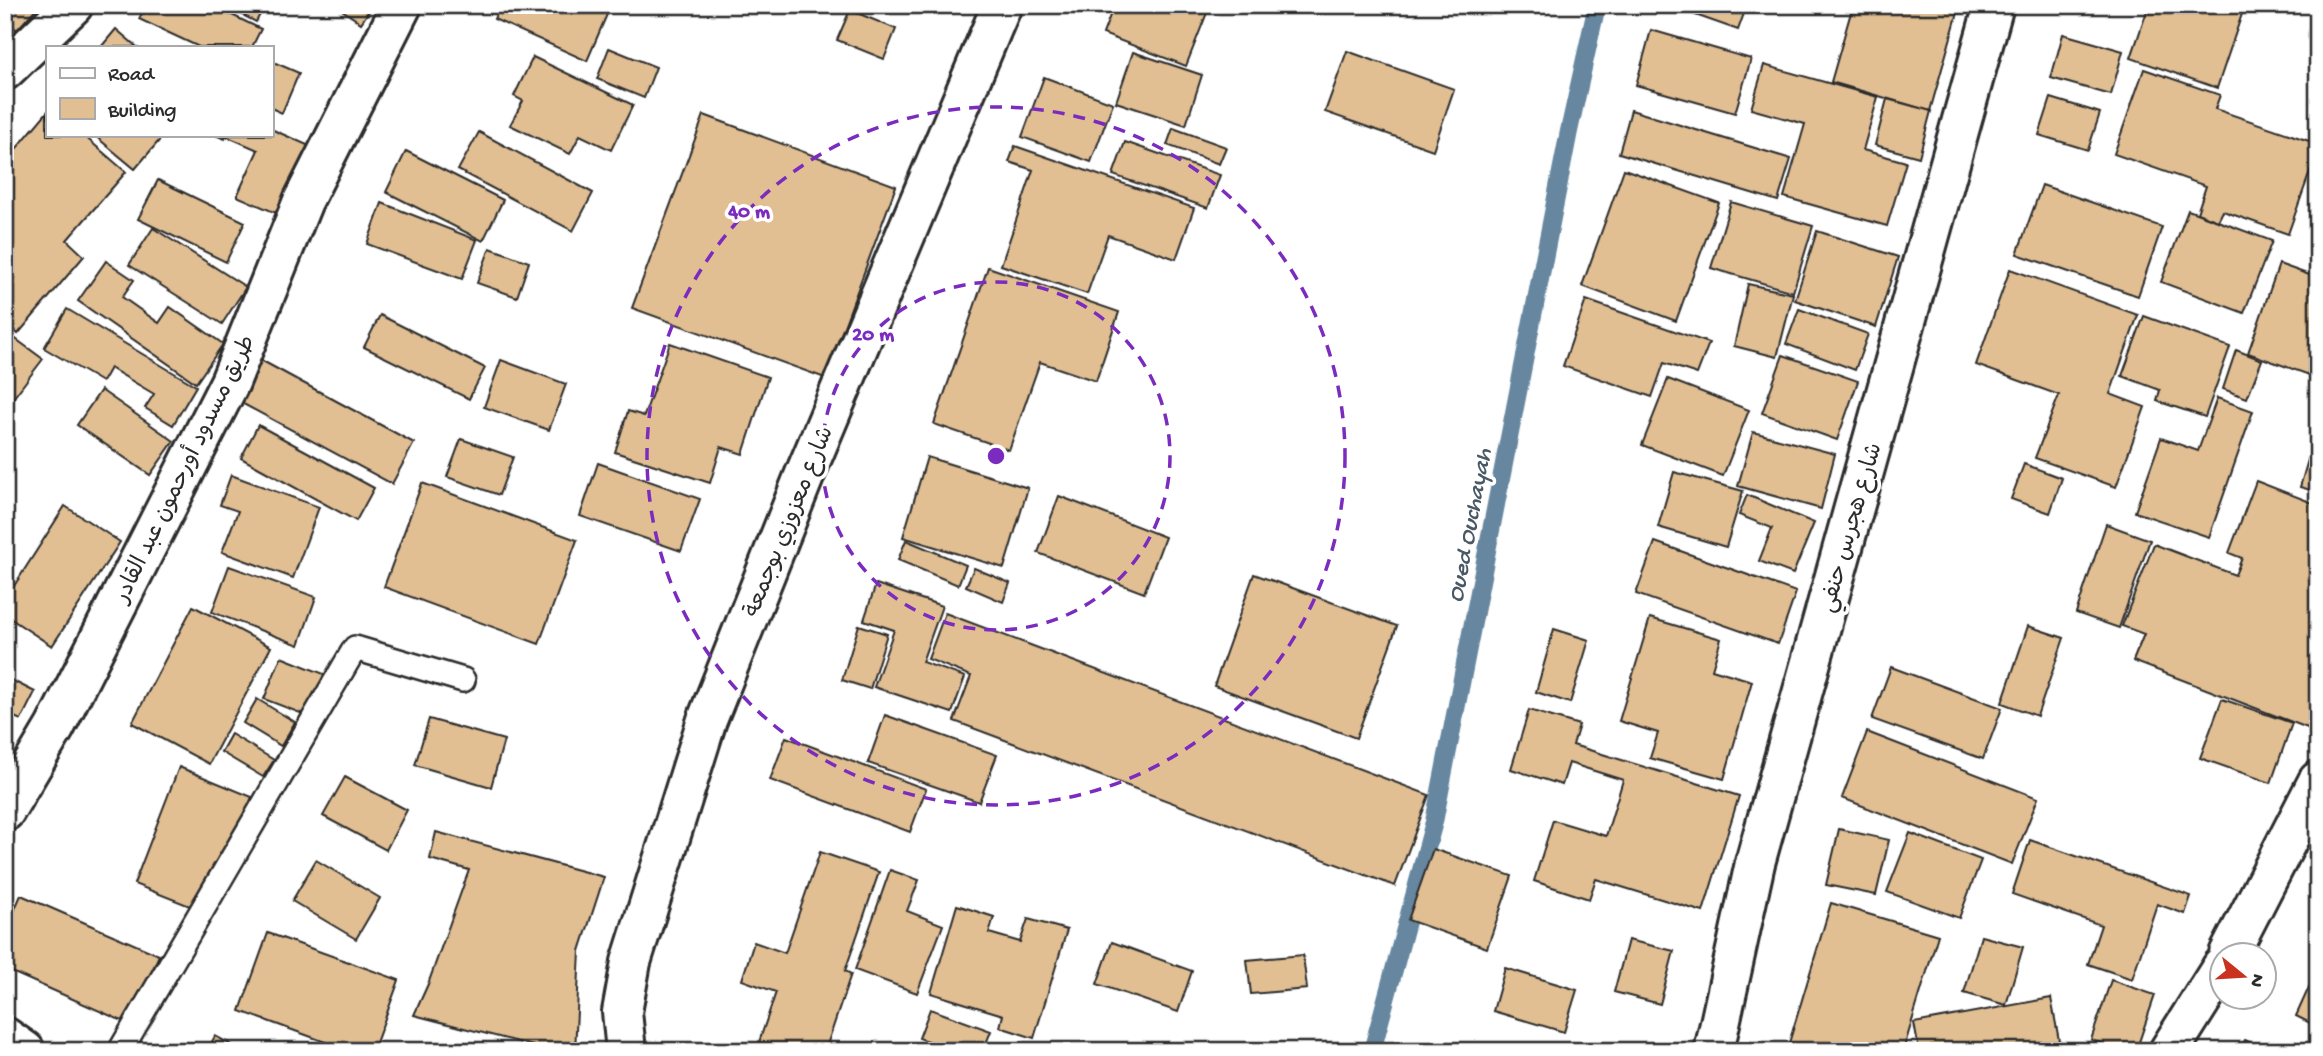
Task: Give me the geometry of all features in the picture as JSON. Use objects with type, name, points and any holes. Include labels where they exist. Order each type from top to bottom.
[{"type":"street","points":[[5,70],[73,5]]},
{"type":"street","name":"طريق مسدود أورحمون عبد القادر","points":[[5,811],[55,727],[230,382],[303,201],[402,5]]},
{"type":"street","name":"شارع معزوزي بوجمعة","points":[[626,1051],[622,1012],[631,962],[707,720],[800,486],[1002,5]]},
{"type":"street","name":"شارع هجرس حنفي","points":[[1714,1051],[1755,863],[1994,5]]},
{"type":"street","points":[[2236,940],[2318,780]]},
{"type":"street","points":[[2169,1051],[2208,988]]},
{"type":"street","points":[[5,1037],[25,1051]]},
{"type":"lane","points":[[120,1051],[355,648],[463,680]]},
{"type":"building","points":[[5,5],[39,5],[17,30],[5,19]]},
{"type":"building","points":[[146,5],[211,5],[261,29],[252,46],[197,46],[139,19]]},
{"type":"building","points":[[223,5],[265,5],[256,22]]},
{"type":"building","points":[[335,5],[373,5],[361,23]]},
{"type":"building","points":[[500,5],[611,5],[587,61],[494,19]]},
{"type":"building","points":[[1114,5],[1210,5],[1186,66],[1103,34]]},
{"type":"building","points":[[1667,5],[1747,5],[1738,30]]},
{"type":"building","points":[[1853,5],[1960,5],[1930,111],[1831,82]]},
{"type":"building","points":[[2149,5],[2245,5],[2217,88],[2131,58]]},
{"type":"building","points":[[850,10],[896,29],[884,59],[837,40]]},
{"type":"building","points":[[116,29],[136,46],[102,46]]},
{"type":"building","points":[[1651,30],[1751,59],[1735,113],[1636,85]]},
{"type":"building","points":[[2063,34],[2123,51],[2111,95],[2051,78]]},
{"type":"building","points":[[609,48],[656,67],[644,98],[597,79]]},
{"type":"building","points":[[1347,51],[1454,89],[1433,150],[1325,112]]},
{"type":"building","points":[[1133,52],[1202,75],[1186,125],[1116,102]]},
{"type":"building","points":[[533,57],[633,105],[611,150],[580,135],[570,154],[510,125],[523,101],[514,96]]},
{"type":"building","points":[[273,62],[299,73],[282,113],[273,109]]},
{"type":"building","points":[[1764,65],[1878,97],[1863,150],[1906,162],[1887,226],[1784,197],[1805,124],[1751,109]]},
{"type":"building","points":[[2144,69],[2220,95],[2215,109],[2318,144],[2288,234],[2223,211],[2218,221],[2197,213],[2206,186],[2114,154]]},
{"type":"building","points":[[1044,77],[1113,103],[1091,162],[1022,137]]},
{"type":"building","points":[[2051,98],[2100,113],[2088,150],[2039,135]]},
{"type":"building","points":[[1887,99],[1931,111],[1919,157],[1875,145]]},
{"type":"building","points":[[1631,110],[1791,159],[1778,201],[1619,153]]},
{"type":"building","points":[[46,113],[46,136],[84,136],[126,172],[67,240],[84,256],[18,334],[5,323],[5,162]]},
{"type":"building","points":[[704,115],[896,186],[825,378],[632,308]]},
{"type":"building","points":[[1173,128],[1226,147],[1219,164],[1167,145]]},
{"type":"building","points":[[273,130],[314,148],[283,216],[237,196],[258,150],[226,136],[273,136]]},
{"type":"building","points":[[479,132],[593,193],[573,231],[458,170]]},
{"type":"building","points":[[95,136],[163,136],[135,169]]},
{"type":"building","points":[[1125,142],[1220,175],[1208,208],[1113,175]]},
{"type":"building","points":[[1015,146],[1194,208],[1176,259],[1108,235],[1087,294],[1001,265],[1033,170],[1009,162]]},
{"type":"building","points":[[406,151],[503,200],[483,241],[386,192]]},
{"type":"building","points":[[1624,169],[1719,203],[1676,321],[1582,286]]},
{"type":"building","points":[[158,180],[245,222],[226,262],[138,219]]},
{"type":"building","points":[[2042,185],[2162,227],[2138,296],[2017,254]]},
{"type":"building","points":[[1731,202],[1813,226],[1793,292],[1711,268]]},
{"type":"building","points":[[382,203],[477,240],[462,279],[367,244]]},
{"type":"building","points":[[2188,210],[2272,241],[2244,313],[2161,282]]},
{"type":"building","points":[[153,228],[246,287],[222,324],[129,265]]},
{"type":"building","points":[[1817,231],[1898,257],[1876,327],[1795,300]]},
{"type":"building","points":[[490,248],[529,262],[517,297],[477,283]]},
{"type":"building","points":[[106,261],[134,280],[122,297],[159,323],[170,307],[223,344],[196,383],[78,301]]},
{"type":"building","points":[[2279,264],[2318,278],[2318,378],[2248,353]]},
{"type":"building","points":[[988,267],[1119,312],[1096,381],[1040,362],[1009,450],[934,424]]},
{"type":"building","points":[[2010,269],[2138,315],[2110,394],[2145,407],[2116,487],[2035,458],[2059,395],[1976,365]]},
{"type":"building","points":[[1748,284],[1793,294],[1777,357],[1734,346]]},
{"type":"building","points":[[1586,300],[1709,343],[1697,374],[1664,363],[1652,397],[1563,366]]},
{"type":"building","points":[[67,309],[196,386],[173,425],[145,408],[154,394],[110,368],[102,382],[44,348]]},
{"type":"building","points":[[1799,309],[1868,334],[1855,370],[1786,344]]},
{"type":"building","points":[[380,315],[485,368],[469,399],[364,347]]},
{"type":"building","points":[[2144,316],[2230,347],[2205,417],[2157,401],[2160,390],[2122,376]]},
{"type":"building","points":[[13,337],[43,359],[11,401],[5,397],[5,348]]},
{"type":"building","points":[[670,343],[768,377],[743,454],[721,447],[710,483],[615,452],[628,411],[644,416]]},
{"type":"building","points":[[2236,350],[2262,360],[2247,398],[2223,389]]},
{"type":"building","points":[[1783,355],[1858,381],[1837,440],[1762,413]]},
{"type":"building","points":[[257,358],[414,443],[392,484],[234,399]]},
{"type":"building","points":[[501,360],[566,384],[549,430],[484,407]]},
{"type":"building","points":[[1668,379],[1749,410],[1723,476],[1642,445]]},
{"type":"building","points":[[101,390],[174,441],[150,475],[77,425]]},
{"type":"building","points":[[2217,398],[2253,411],[2209,537],[2135,512],[2161,438],[2198,451]]},
{"type":"building","points":[[258,425],[374,488],[356,521],[241,458]]},
{"type":"building","points":[[2318,426],[2318,492],[2300,487]]},
{"type":"building","points":[[1753,432],[1835,454],[1821,509],[1738,486]]},
{"type":"building","points":[[461,439],[513,457],[499,495],[447,477]]},
{"type":"building","points":[[927,457],[1028,488],[1004,568],[903,537]]},
{"type":"building","points":[[598,463],[700,499],[681,551],[580,516]]},
{"type":"building","points":[[2024,464],[2062,478],[2050,513],[2011,499]]},
{"type":"building","points":[[1674,472],[1743,491],[1726,547],[1658,527]]},
{"type":"building","points":[[231,475],[319,507],[293,578],[222,552],[238,511],[220,505]]},
{"type":"building","points":[[2256,481],[2318,505],[2318,732],[2133,661],[2144,634],[2122,626],[2154,544],[2235,575],[2242,558],[2229,553]]},
{"type":"building","points":[[422,483],[577,540],[539,644],[384,587]]},
{"type":"building","points":[[1747,495],[1814,523],[1793,574],[1759,561],[1772,528],[1739,515]]},
{"type":"building","points":[[1059,496],[1165,537],[1144,593],[1038,553]]},
{"type":"building","points":[[65,506],[120,542],[52,646],[5,615],[5,600]]},
{"type":"building","points":[[2106,524],[2150,540],[2119,628],[2076,613]]},
{"type":"building","points":[[906,540],[966,565],[958,585],[898,560]]},
{"type":"building","points":[[1655,542],[1796,592],[1778,644],[1636,594]]},
{"type":"building","points":[[229,566],[316,597],[299,645],[212,612]]},
{"type":"building","points":[[974,568],[1010,583],[1003,602],[966,586]]},
{"type":"building","points":[[1254,574],[1397,626],[1356,738],[1214,686]]},
{"type":"building","points":[[876,584],[942,606],[922,662],[965,677],[952,713],[874,687],[894,630],[864,620]]},
{"type":"building","points":[[193,606],[271,647],[209,764],[132,723]]},
{"type":"building","points":[[945,613],[1429,795],[1395,886],[954,721],[971,676],[928,659]]},
{"type":"building","points":[[1650,618],[1721,639],[1712,669],[1752,681],[1724,779],[1650,758],[1658,733],[1619,721]]},
{"type":"building","points":[[859,625],[887,634],[870,689],[842,680]]},
{"type":"building","points":[[2028,626],[2064,638],[2037,716],[2002,703]]},
{"type":"building","points":[[1554,629],[1589,640],[1570,703],[1536,692]]},
{"type":"building","points":[[281,657],[324,674],[308,716],[264,699]]},
{"type":"building","points":[[1891,667],[2002,708],[1983,759],[1872,719]]},
{"type":"building","points":[[5,677],[35,692],[21,720],[5,713]]},
{"type":"building","points":[[257,699],[295,722],[281,746],[243,723]]},
{"type":"building","points":[[2222,699],[2292,723],[2271,783],[2200,758]]},
{"type":"building","points":[[1529,710],[1579,725],[1573,745],[1739,796],[1703,912],[1596,879],[1589,899],[1534,881],[1553,820],[1606,836],[1623,780],[1569,763],[1562,785],[1511,769]]},
{"type":"building","points":[[885,715],[997,755],[979,802],[868,763]]},
{"type":"building","points":[[429,719],[504,740],[491,787],[415,765]]},
{"type":"building","points":[[1867,732],[2038,798],[2012,864],[1842,798]]},
{"type":"building","points":[[231,734],[274,760],[263,777],[221,752]]},
{"type":"building","points":[[786,737],[926,789],[910,832],[770,780]]},
{"type":"building","points":[[179,767],[252,797],[205,912],[134,884]]},
{"type":"building","points":[[345,777],[407,810],[386,850],[323,816]]},
{"type":"building","points":[[1839,829],[1889,840],[1876,895],[1826,885]]},
{"type":"building","points":[[436,832],[604,877],[580,951],[575,1051],[553,1051],[414,1015],[469,870],[430,859]]},
{"type":"building","points":[[1910,833],[1981,860],[1959,918],[1887,892]]},
{"type":"building","points":[[2030,840],[2191,896],[2185,914],[2157,904],[2132,979],[2088,964],[2101,925],[2012,894]]},
{"type":"building","points":[[1433,849],[1512,876],[1487,948],[1408,920]]},
{"type":"building","points":[[820,852],[879,872],[845,971],[851,974],[825,1051],[756,1051],[776,992],[742,980],[754,942],[785,953]]},
{"type":"building","points":[[316,860],[380,898],[356,939],[292,901]]},
{"type":"building","points":[[890,870],[919,880],[907,911],[943,925],[917,993],[855,970]]},
{"type":"building","points":[[21,895],[159,955],[129,1024],[5,969],[5,931]]},
{"type":"building","points":[[1831,903],[1938,935],[1903,1051],[1815,1051],[1789,1043]]},
{"type":"building","points":[[957,905],[994,917],[989,933],[1020,942],[1028,919],[1067,930],[1034,1038],[1000,1027],[1003,1015],[931,993]]},
{"type":"building","points":[[268,933],[399,980],[373,1051],[350,1051],[240,1011]]},
{"type":"building","points":[[1981,936],[2023,947],[2006,1005],[1964,993]]},
{"type":"building","points":[[1628,940],[1674,951],[1660,1004],[1614,992]]},
{"type":"building","points":[[1112,942],[1192,971],[1178,1012],[1097,984]]},
{"type":"building","points":[[1303,955],[1307,989],[1251,994],[1247,960]]},
{"type":"building","points":[[1505,968],[1577,990],[1564,1032],[1493,1011]]},
{"type":"building","points":[[2315,974],[2318,975],[2318,1027],[2296,1016]]},
{"type":"building","points":[[2111,980],[2155,995],[2136,1051],[2123,1051],[2091,1040]]},
{"type":"building","points":[[2051,998],[2061,1051],[1919,1051],[1914,1023]]},
{"type":"building","points":[[930,1009],[991,1031],[983,1051],[954,1051],[919,1038]]},
{"type":"building","points":[[215,1036],[243,1051],[207,1051]]},
{"type":"building","points":[[2245,1040],[2269,1051],[2240,1051]]},
{"type":"waterway","name":"Oued Ouchayah","points":[[1372,1051],[1434,822],[1569,131],[1597,5]]}]
